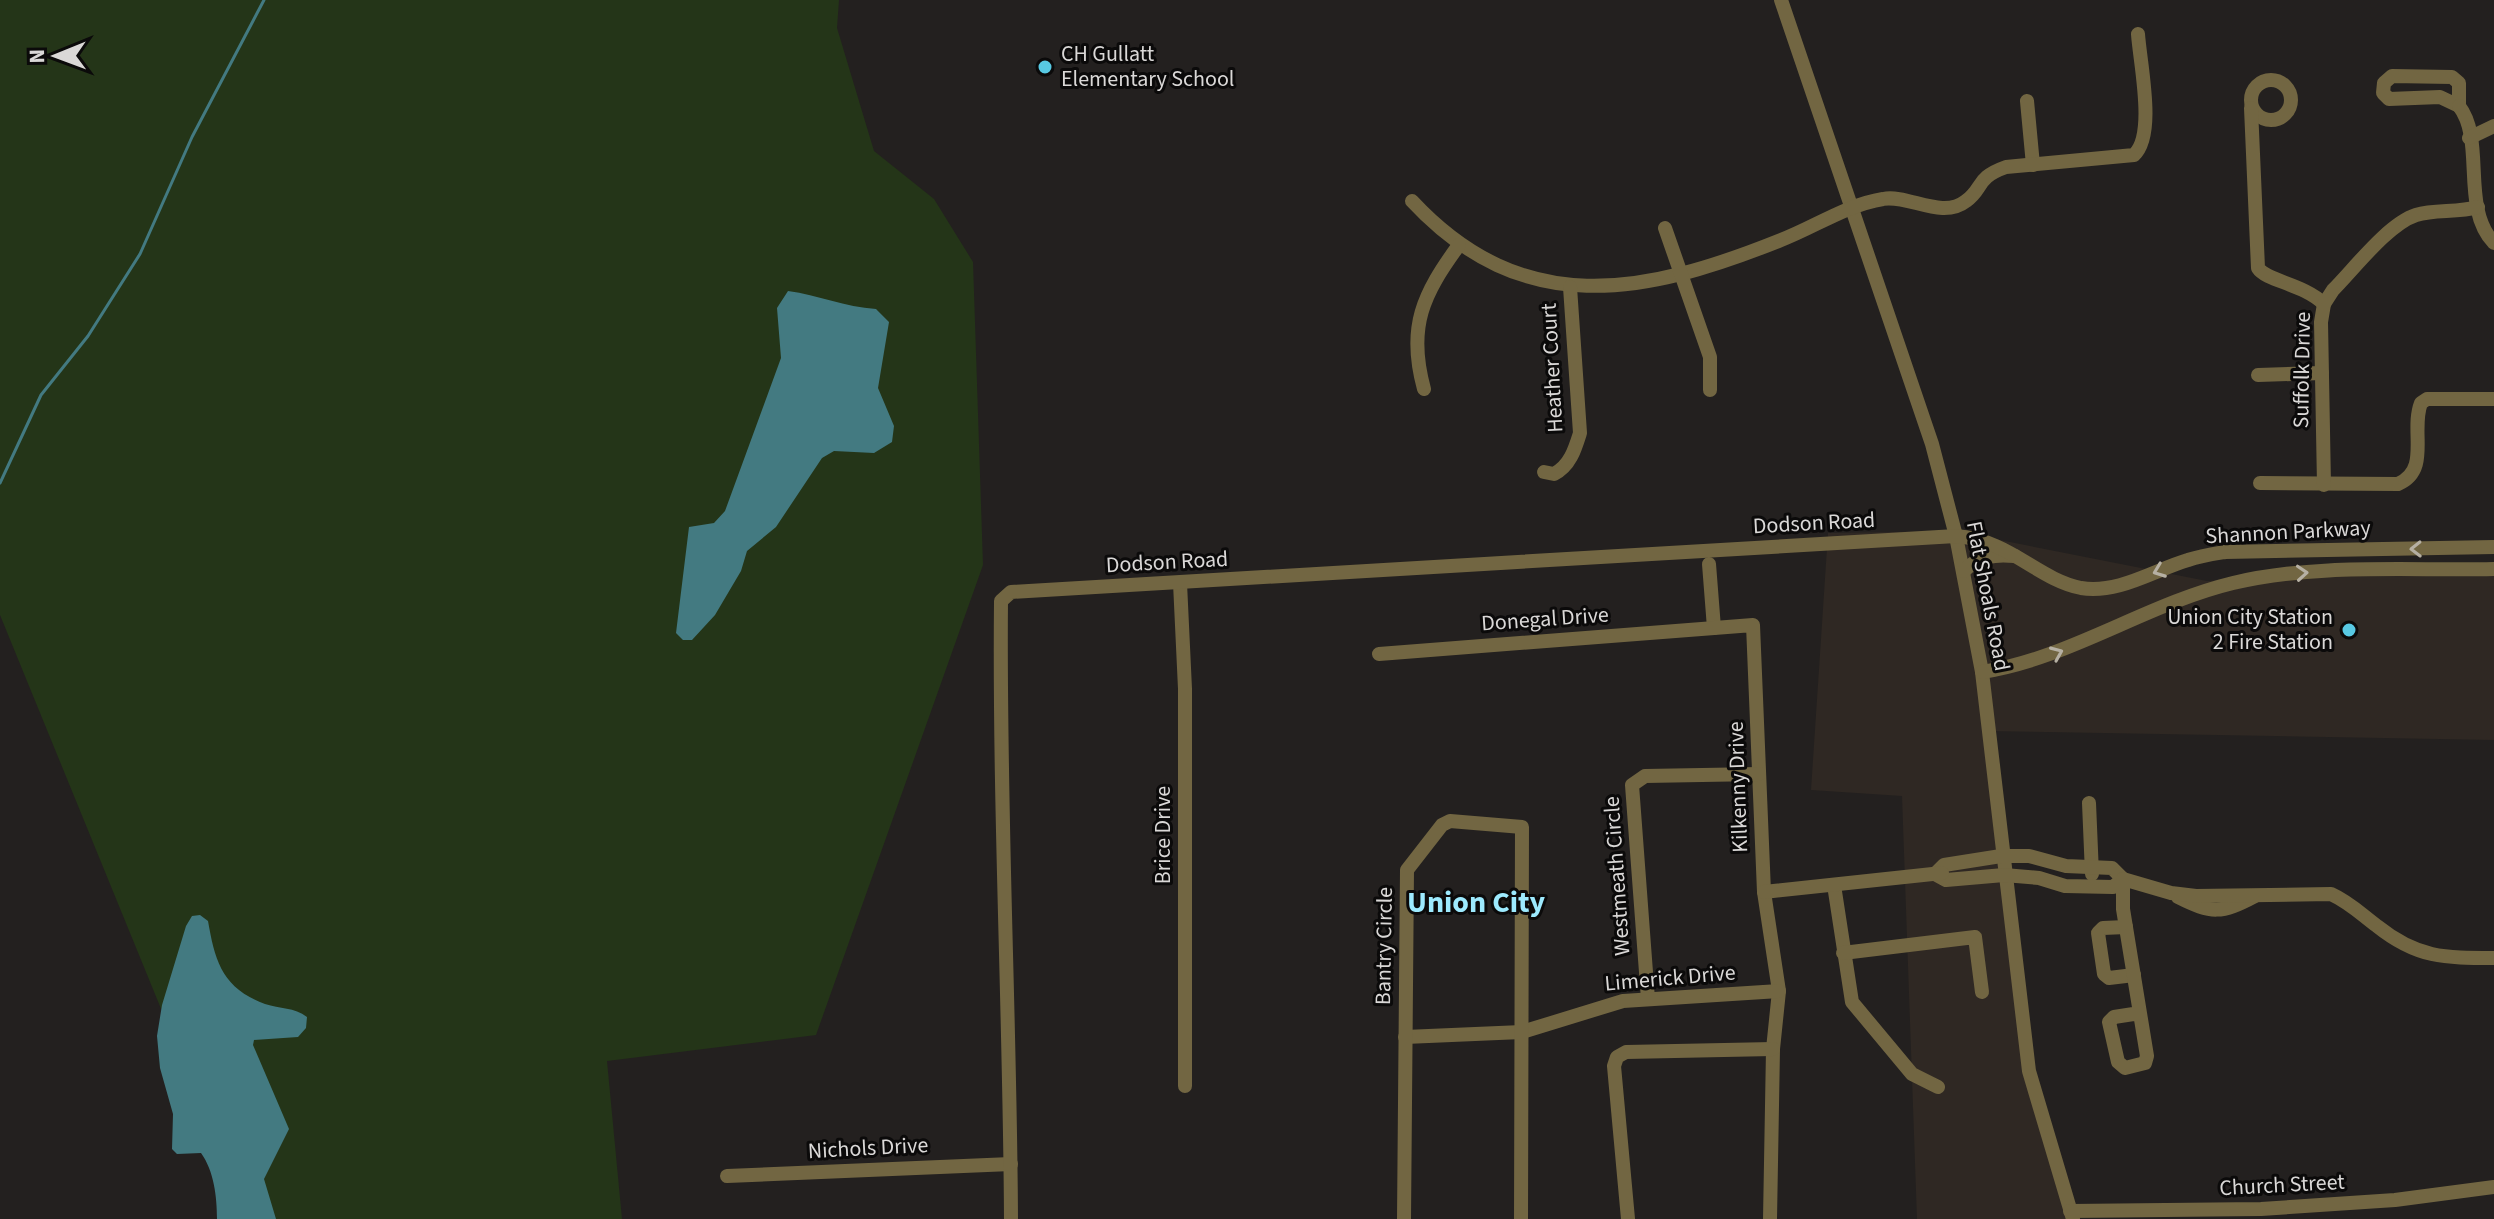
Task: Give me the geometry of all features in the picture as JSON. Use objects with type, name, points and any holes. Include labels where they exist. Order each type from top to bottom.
[{"type":"street","name":"Flat Shoals Road","points":[[1781,0],[1932,444],[1956,536],[1982,672],[2001,856],[2029,1071],[2072,1215]]},
{"type":"street","points":[[1412,201],[1459,245],[1516,275],[1570,287],[1627,287],[1784,239],[1805,226],[1885,198],[1940,207],[1953,206],[1967,201],[1978,183],[1991,172],[2033,165],[2124,158],[2141,149],[2146,132],[2138,34]]},
{"type":"street","points":[[2459,106],[2440,97],[2389,99],[2383,93],[2384,83],[2392,76],[2452,77],[2459,83],[2459,106],[2468,123],[2478,207],[2482,224],[2494,243]]},
{"type":"street","points":[[2027,101],[2033,165]]},
{"type":"street","points":[[2251,108],[2258,268],[2267,278],[2304,288],[2324,304]]},
{"type":"street","points":[[2469,138],[2494,126]]},
{"type":"street","name":"Suffolk Drive","points":[[2324,485],[2324,304],[2333,290],[2403,220],[2420,213],[2457,213],[2478,207]]},
{"type":"street","points":[[1665,228],[1710,357],[1710,390]]},
{"type":"street","points":[[1424,389],[1416,352],[1420,314],[1433,281],[1459,245]]},
{"type":"street","name":"Heather Court","points":[[1544,472],[1554,474],[1563,470],[1575,452],[1580,433],[1570,287]]},
{"type":"street","points":[[2258,375],[2322,373]]},
{"type":"street","points":[[2260,483],[2398,484],[2409,479],[2416,467],[2421,403],[2427,399],[2494,399]]},
{"type":"street","name":"Shannon Parkway","points":[[1956,536],[1989,541],[2067,583],[2096,589],[2118,586],[2190,559],[2225,552],[2494,547]]},
{"type":"street","name":"Dodson Road","points":[[1011,1219],[1000,714],[1001,601],[1011,592],[1956,536]]},
{"type":"street","points":[[1964,571],[1972,562],[1986,556],[2019,556]]},
{"type":"street","points":[[1709,564],[1714,628]]},
{"type":"street","name":"Shannon Parkway","points":[[1982,672],[2033,663],[2193,595],[2233,583],[2313,572],[2494,569]]},
{"type":"street","name":"Brice Drive","points":[[1180,583],[1185,689],[1185,1086]]},
{"type":"street","name":"Kilkenny Drive","points":[[1714,628],[1753,625],[1764,892],[1779,991],[1773,1049],[1770,1219]]},
{"type":"street","name":"Donegal Drive","points":[[1379,654],[1714,628]]},
{"type":"street","name":"Westmeath Circle","points":[[1648,999],[1632,785],[1645,776],[1759,774]]},
{"type":"street","points":[[2089,803],[2093,887]]},
{"type":"street","name":"Bantry Circle","points":[[1404,1219],[1407,870],[1442,825],[1450,821],[1522,827],[1521,1219]]},
{"type":"street","points":[[1764,892],[1935,874],[1946,880],[2001,856],[2029,856],[2066,866],[2112,868],[2123,879],[2171,893],[2331,894],[2346,900],[2407,948],[2427,956],[2494,958]]},
{"type":"street","points":[[1972,869],[2039,878],[2065,886],[2113,887],[2123,879]]},
{"type":"street","points":[[2123,879],[2126,927],[2140,1013]]},
{"type":"street","points":[[1834,885],[1852,1002],[1912,1074],[1938,1087]]},
{"type":"street","points":[[2126,927],[2103,928],[2098,933],[2104,974],[2109,978],[2134,975]]},
{"type":"street","points":[[1843,953],[1975,937],[1982,992]]},
{"type":"street","name":"Limerick Drive","points":[[1405,1037],[1522,1032],[1599,1006],[1648,999],[1779,991]]},
{"type":"street","points":[[1628,1219],[1614,1066],[1617,1057],[1626,1052],[1773,1049]]},
{"type":"street","name":"Nichols Drive","points":[[727,1176],[1011,1164]]},
{"type":"street","name":"Church Street","points":[[2072,1215],[2261,1209],[2395,1200],[2494,1187]]},
{"type":"shaded area","points":[[1954,531],[2207,581],[2494,562],[2494,740],[1985,731],[2027,1073],[2070,1219],[1917,1219],[1902,796],[1811,790],[1828,533]]},
{"type":"green space","points":[[0,0],[839,0],[837,28],[874,151],[934,199],[973,262],[983,565],[816,1035],[607,1061],[622,1219],[247,1219],[0,615]]},
{"type":"water","points":[[788,291],[876,309],[889,322],[878,388],[894,426],[892,442],[874,453],[834,451],[822,458],[776,527],[747,551],[741,571],[715,615],[692,640],[683,640],[676,633],[689,527],[714,523],[725,511],[781,358],[777,308]]},
{"type":"water","points":[[200,915],[208,921],[223,972],[239,990],[265,1004],[307,1017],[306,1028],[298,1037],[254,1040],[253,1045],[289,1129],[264,1179],[276,1219],[217,1219],[214,1184],[201,1153],[177,1154],[172,1149],[173,1114],[160,1068],[157,1036],[162,1005],[186,926],[192,916]]},
{"type":"waterway","points":[[0,483],[41,395],[88,336],[140,254],[192,137],[264,0]]},
{"type":"place","name":"CH Gullatt Elementary School","points":[[1045,67]]},
{"type":"place","name":"Union City Station 2 Fire Station","points":[[2349,630]]},
{"type":"district","name":"Union City","points":[[1476,902]]}]
